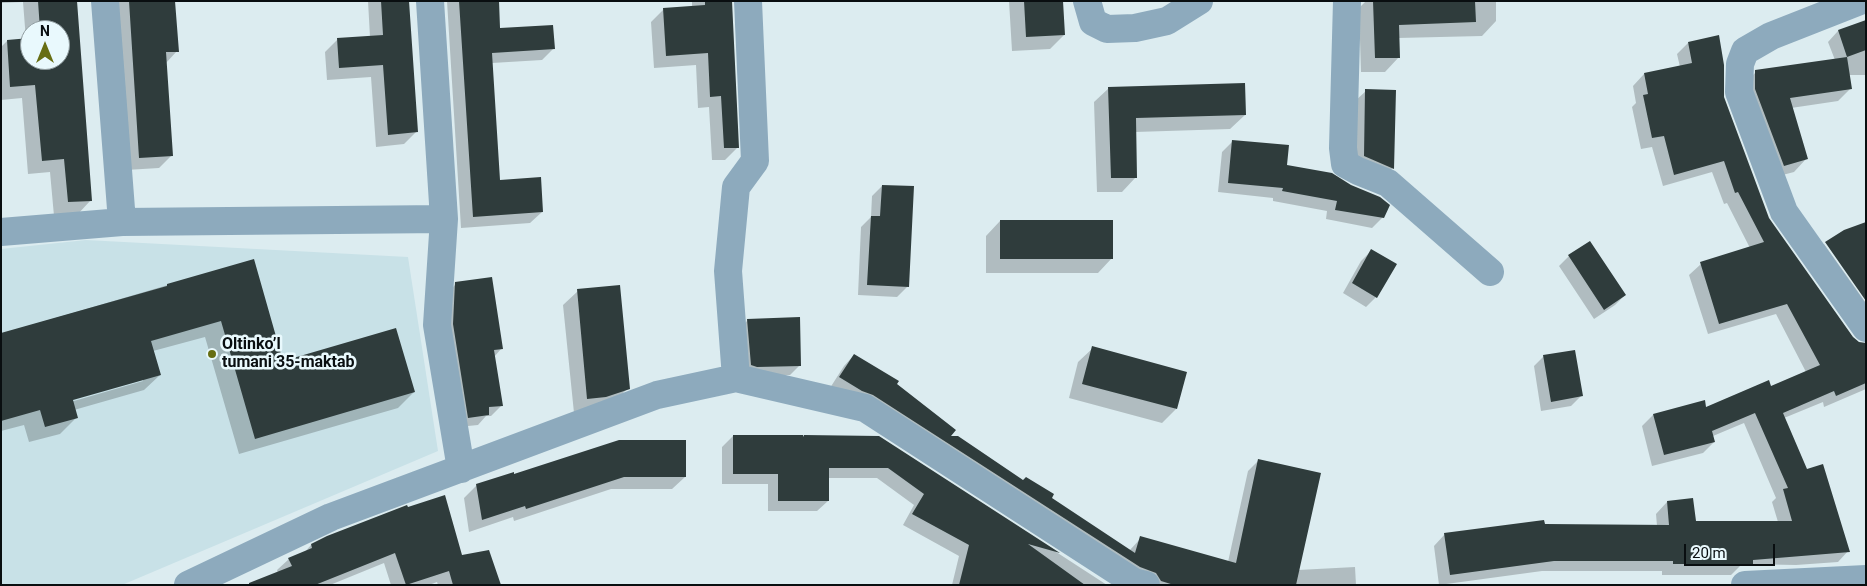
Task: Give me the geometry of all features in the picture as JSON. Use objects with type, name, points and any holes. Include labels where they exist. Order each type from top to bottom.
[{"type":"street","points":[[105,1],[122,222]]},
{"type":"street","points":[[430,1],[444,219],[437,324],[461,469]]},
{"type":"street","points":[[736,378],[728,271],[736,187],[755,161],[748,1]]},
{"type":"street","points":[[1087,1],[1093,22],[1107,29],[1135,28],[1166,21],[1198,1]]},
{"type":"street","points":[[1347,1],[1342,148],[1345,164],[1388,182],[1490,272]]},
{"type":"street","points":[[1860,1],[1771,36],[1745,51],[1740,64],[1739,92],[1784,212],[1866,328]]},
{"type":"street","points":[[1,232],[122,222],[444,219]]},
{"type":"street","points":[[188,585],[331,517],[658,395],[736,378],[865,408],[1134,582],[1146,585]]},
{"type":"street","points":[[1745,585],[1866,579]]},
{"type":"shaded area","name":"Oltinko’l tumani 35-maktab","points":[[86,240],[408,257],[438,451],[122,585],[1,585],[1,249]]},
{"type":"building","points":[[38,1],[77,1],[92,201],[68,202],[64,159],[42,161],[35,85],[10,87],[7,40],[20,39],[20,70],[70,70],[70,20],[39,20]]},
{"type":"building","points":[[129,1],[175,1],[179,52],[166,52],[173,156],[139,158]]},
{"type":"building","points":[[381,1],[409,1],[418,132],[388,135],[383,65],[339,68],[337,38],[383,35]]},
{"type":"building","points":[[459,1],[499,1],[500,28],[553,25],[555,49],[492,53],[500,180],[541,177],[543,212],[473,217]]},
{"type":"building","points":[[705,1],[732,1],[739,148],[724,148],[721,96],[710,97],[708,53],[666,56],[663,8],[705,5]]},
{"type":"building","points":[[1024,1],[1063,1],[1065,35],[1026,37]]},
{"type":"building","points":[[1373,1],[1475,1],[1476,22],[1399,25],[1400,58],[1375,58]]},
{"type":"building","points":[[1866,20],[1866,50],[1847,57],[1838,30]]},
{"type":"building","points":[[1719,35],[1724,65],[1724,97],[1769,218],[1853,337],[1859,342],[1866,343],[1866,383],[1836,396],[1834,391],[1783,413],[1807,469],[1823,464],[1850,552],[1753,560],[1753,564],[1673,564],[1673,561],[1554,561],[1450,575],[1444,533],[1544,520],[1545,524],[1669,525],[1667,501],[1693,498],[1696,521],[1792,521],[1783,489],[1788,488],[1755,413],[1712,431],[1715,442],[1664,455],[1653,414],[1705,400],[1706,407],[1769,380],[1771,386],[1820,365],[1787,304],[1719,324],[1700,262],[1764,242],[1738,192],[1735,193],[1724,161],[1674,175],[1664,136],[1652,138],[1643,95],[1648,94],[1644,73],[1692,63],[1688,42]]},
{"type":"building","points":[[1847,57],[1852,89],[1790,98],[1808,159],[1784,166],[1755,89],[1755,70]]},
{"type":"building","points":[[1245,83],[1246,115],[1136,118],[1137,178],[1111,178],[1108,87]]},
{"type":"building","points":[[1365,89],[1396,90],[1394,169],[1364,156]]},
{"type":"building","points":[[1232,140],[1289,145],[1287,165],[1332,173],[1351,185],[1380,197],[1390,205],[1384,218],[1335,210],[1337,201],[1282,191],[1283,188],[1228,183]]},
{"type":"building","points":[[882,185],[914,186],[909,287],[867,285],[871,216],[880,216]]},
{"type":"building","points":[[1000,220],[1113,220],[1113,259],[1000,259]]},
{"type":"building","points":[[1866,222],[1866,301],[1825,242],[1844,230]]},
{"type":"building","points":[[1590,241],[1626,295],[1604,310],[1568,255]]},
{"type":"building","points":[[1371,249],[1397,264],[1377,298],[1352,283]]},
{"type":"building","points":[[254,259],[283,361],[396,328],[415,392],[255,439],[221,321],[151,341],[161,375],[73,400],[78,418],[45,427],[40,410],[1,421],[1,333]]},
{"type":"building","points":[[492,277],[503,349],[494,350],[503,406],[489,407],[489,415],[468,418],[453,324],[455,282]]},
{"type":"building","points":[[620,285],[630,389],[606,397],[587,399],[577,289]]},
{"type":"building","points":[[800,317],[801,366],[757,367],[751,365],[747,319]]},
{"type":"building","points":[[1092,346],[1187,372],[1177,409],[1082,384]]},
{"type":"building","points":[[1575,350],[1583,396],[1551,402],[1543,355]]},
{"type":"building","points":[[854,354],[899,381],[897,384],[956,430],[951,436],[958,436],[1023,480],[1026,477],[1054,494],[1052,498],[1135,553],[1140,536],[1236,563],[1258,459],[1321,473],[1296,585],[1174,585],[1161,581],[1156,573],[1140,567],[873,395],[862,391],[839,377]]},
{"type":"building","points":[[733,435],[803,435],[803,437],[804,435],[879,436],[1060,553],[1028,544],[1085,585],[959,585],[969,545],[912,514],[924,494],[888,468],[829,468],[829,501],[778,501],[778,474],[733,474]]},
{"type":"building","points":[[619,440],[686,440],[686,477],[624,477],[526,509],[525,506],[482,520],[476,484],[514,472],[514,474]]},
{"type":"building","points":[[445,495],[462,555],[489,550],[501,585],[453,585],[449,571],[406,585],[395,553],[315,585],[249,585],[249,583],[292,566],[288,558],[312,548],[311,544],[327,536],[407,505],[408,507]]},
{"type":"place","name":"Oltinko’l tumani 35-maktab","points":[[212,354]]}]
